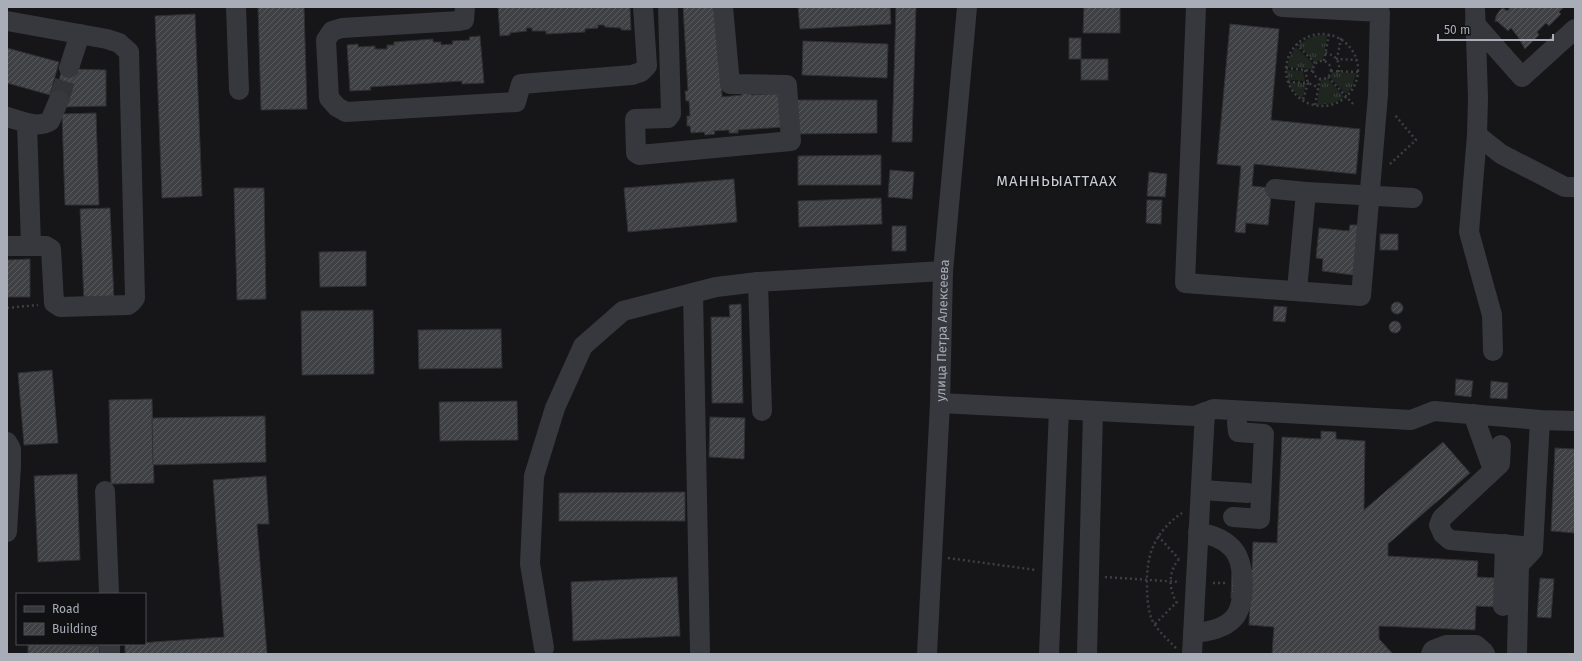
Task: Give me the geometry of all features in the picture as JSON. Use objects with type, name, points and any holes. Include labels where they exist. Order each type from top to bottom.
[{"type":"street","points":[[236,7],[239,90]]},
{"type":"street","points":[[465,7],[464,20],[459,21],[342,28],[332,32],[326,40],[329,98],[346,112],[516,102],[521,84],[632,75],[641,72],[647,66],[643,7]]},
{"type":"street","points":[[668,7],[671,114],[668,118],[635,119],[636,153],[639,155],[791,140],[787,85],[730,84],[723,7]]},
{"type":"street","name":"улица Петра Алексеева","points":[[927,654],[940,403],[943,271],[967,7]]},
{"type":"street","points":[[1196,7],[1185,283],[1297,290],[1361,296],[1378,95],[1380,12],[1282,7]]},
{"type":"street","points":[[1475,16],[1522,77],[1575,29]]},
{"type":"street","points":[[1475,16],[1477,136],[1469,232],[1492,315],[1494,351]]},
{"type":"street","points":[[7,21],[80,34],[119,43],[129,52],[135,298],[128,305],[60,307],[54,303],[52,249],[46,246],[7,246]]},
{"type":"street","points":[[69,68],[80,34]]},
{"type":"street","points":[[7,118],[38,126],[50,121],[59,100]]},
{"type":"street","points":[[28,123],[32,246]]},
{"type":"street","points":[[1477,136],[1501,154],[1565,187],[1575,186]]},
{"type":"street","points":[[1275,189],[1306,192],[1370,189],[1413,198]]},
{"type":"street","points":[[1297,290],[1306,192]]},
{"type":"street","points":[[544,648],[530,564],[534,476],[555,408],[582,346],[623,311],[716,287],[758,282],[943,271]]},
{"type":"street","points":[[758,282],[762,411]]},
{"type":"street","points":[[693,293],[700,651]]},
{"type":"street","points":[[940,403],[1195,416],[1237,422],[1392,430],[1400,420]]},
{"type":"street","points":[[1049,654],[1059,408]]},
{"type":"street","points":[[1185,652],[1193,633],[1205,418],[1214,409],[1400,420],[1411,420],[1434,411],[1540,420],[1575,421]]},
{"type":"street","points":[[1087,654],[1093,411]]},
{"type":"street","points":[[1473,414],[1494,470]]},
{"type":"street","points":[[1517,654],[1519,565],[1533,550],[1540,420]]},
{"type":"street","points":[[1233,518],[1260,519],[1264,434],[1238,432],[1237,422]]},
{"type":"street","points":[[7,442],[11,450],[11,466],[7,532]]},
{"type":"street","points":[[1501,445],[1500,464],[1442,518],[1439,525],[1443,534],[1450,540],[1533,547]]},
{"type":"street","points":[[105,490],[108,593]]},
{"type":"street","points":[[1200,499],[1248,493]]},
{"type":"street","points":[[1193,633],[1217,629],[1233,619],[1241,605],[1243,578],[1240,562],[1232,548],[1216,536],[1198,532]]},
{"type":"street","points":[[1503,606],[1505,544]]},
{"type":"street","points":[[1431,654],[1433,650],[1446,644],[1476,645],[1485,654]]},
{"type":"path","points":[[1324,62],[1329,34]]},
{"type":"path","points":[[1329,34],[1341,38],[1350,46],[1357,60],[1358,79],[1353,90],[1347,97],[1334,104],[1322,106],[1310,104],[1299,98],[1291,88],[1286,77],[1286,64],[1290,52],[1296,44],[1308,36],[1329,34]]},
{"type":"path","points":[[1337,59],[1341,38]]},
{"type":"path","points":[[1296,44],[1316,64]]},
{"type":"path","points":[[1326,53],[1332,54],[1337,59],[1340,65],[1339,72]]},
{"type":"path","points":[[1337,59],[1357,60]]},
{"type":"path","points":[[1324,62],[1329,65],[1331,71],[1328,77],[1324,79],[1316,77],[1314,71],[1316,64],[1324,62]]},
{"type":"path","points":[[1286,68],[1314,71]]},
{"type":"path","points":[[1303,100],[1308,83],[1305,70]]},
{"type":"path","points":[[1331,71],[1358,72]]},
{"type":"path","points":[[1328,77],[1353,104]]},
{"type":"path","points":[[1315,105],[1320,79]]},
{"type":"path","points":[[1288,82],[1308,83],[1318,88]]},
{"type":"path","points":[[1370,189],[1416,140],[1378,95]]},
{"type":"path","points":[[7,308],[54,303]]},
{"type":"path","points":[[1185,652],[1164,636],[1152,619],[1147,596],[1146,580],[1148,560],[1158,536],[1173,519],[1200,499]]},
{"type":"path","points":[[1158,536],[1178,559]]},
{"type":"path","points":[[1181,606],[1171,591],[1171,581],[1172,570],[1178,559],[1183,555]]},
{"type":"path","points":[[1155,624],[1177,602]]},
{"type":"green space","points":[[1327,35],[1323,60],[1315,62],[1298,45],[1309,38]]},
{"type":"green space","points":[[1296,47],[1314,65],[1312,69],[1287,67],[1290,57]]},
{"type":"green space","points":[[1287,70],[1303,71],[1305,81],[1288,81]]},
{"type":"green space","points":[[1332,72],[1356,73],[1352,87],[1346,94],[1330,77]]},
{"type":"green space","points":[[1328,79],[1344,97],[1334,103],[1317,105],[1321,80]]},
{"type":"green space","points":[[1294,82],[1306,84],[1302,99],[1291,88],[1289,83]]},
{"type":"building","points":[[258,7],[304,7],[307,109],[261,110]]},
{"type":"building","points":[[498,7],[630,7],[631,30],[621,30],[621,28],[598,25],[598,28],[585,29],[585,32],[546,34],[546,31],[532,31],[532,28],[526,28],[527,31],[500,36]]},
{"type":"building","points":[[683,7],[720,7],[722,97],[742,95],[742,93],[751,92],[751,95],[783,93],[785,127],[738,130],[738,133],[729,133],[729,130],[714,131],[715,134],[705,135],[704,132],[691,133],[690,126],[687,126],[687,116],[690,116],[689,101],[686,101],[685,91],[688,91]]},
{"type":"building","points":[[798,7],[890,7],[891,24],[800,29]]},
{"type":"building","points":[[896,7],[916,7],[912,142],[892,142]]},
{"type":"building","points":[[1084,7],[1120,7],[1120,33],[1083,33]]},
{"type":"building","points":[[1511,7],[1564,7],[1559,12],[1561,14],[1549,26],[1546,23],[1537,32],[1539,35],[1525,49],[1511,28],[1508,31],[1497,21],[1495,22],[1496,16],[1500,10],[1503,8],[1507,11]]},
{"type":"building","points":[[195,14],[202,196],[162,198],[155,16]]},
{"type":"building","points":[[1230,24],[1279,29],[1271,120],[1360,129],[1356,174],[1254,164],[1252,186],[1272,188],[1268,225],[1246,223],[1245,233],[1235,232],[1241,166],[1217,164]]},
{"type":"building","points":[[480,36],[484,83],[462,84],[462,81],[370,87],[371,90],[350,91],[347,45],[358,44],[358,47],[375,46],[375,49],[387,49],[387,45],[394,45],[394,42],[433,39],[433,42],[441,42],[441,45],[453,44],[452,41],[470,40],[469,37]]},
{"type":"building","points":[[1069,38],[1081,38],[1081,59],[1069,59]]},
{"type":"building","points":[[803,41],[888,44],[887,78],[802,75]]},
{"type":"building","points":[[7,48],[59,62],[50,95],[7,83]]},
{"type":"building","points":[[1081,59],[1108,59],[1108,80],[1081,80]]},
{"type":"building","points":[[63,66],[75,69],[106,70],[106,106],[65,107],[54,98]]},
{"type":"building","points":[[795,100],[877,100],[877,133],[795,134]]},
{"type":"building","points":[[96,113],[99,205],[65,205],[62,114]]},
{"type":"building","points":[[881,155],[881,185],[798,185],[798,156]]},
{"type":"building","points":[[890,170],[914,172],[912,199],[888,197]]},
{"type":"building","points":[[1149,172],[1167,174],[1165,197],[1147,196]]},
{"type":"building","points":[[734,179],[737,222],[628,232],[624,188]]},
{"type":"building","points":[[234,188],[264,188],[266,299],[237,300]]},
{"type":"building","points":[[881,198],[882,224],[799,227],[798,201]]},
{"type":"building","points":[[1147,200],[1162,200],[1161,224],[1146,223]]},
{"type":"building","points":[[110,208],[114,301],[84,302],[80,209]]},
{"type":"building","points":[[1350,225],[1358,225],[1353,275],[1322,271],[1323,259],[1316,258],[1319,228],[1349,231]]},
{"type":"building","points":[[892,226],[906,226],[906,251],[892,251]]},
{"type":"building","points":[[1380,234],[1398,234],[1398,250],[1380,250]]},
{"type":"building","points":[[366,251],[366,286],[320,287],[319,252]]},
{"type":"building","points":[[30,259],[30,297],[7,297],[7,260]]},
{"type":"building","points":[[1395,302],[1399,302],[1403,308],[1399,314],[1395,314],[1391,310],[1391,306]]},
{"type":"building","points":[[741,304],[743,403],[712,403],[711,317],[730,317],[729,305]]},
{"type":"building","points":[[1274,306],[1287,307],[1285,322],[1273,321]]},
{"type":"building","points":[[373,310],[374,374],[302,375],[301,311]]},
{"type":"building","points":[[1393,321],[1397,321],[1401,327],[1397,333],[1393,333],[1389,329],[1389,325]]},
{"type":"building","points":[[501,329],[502,368],[419,369],[418,330]]},
{"type":"building","points":[[52,370],[58,443],[24,445],[18,373]]},
{"type":"building","points":[[1456,379],[1473,381],[1471,397],[1455,395]]},
{"type":"building","points":[[1491,381],[1508,383],[1507,399],[1490,398]]},
{"type":"building","points":[[152,399],[154,483],[111,484],[109,400]]},
{"type":"building","points":[[517,401],[518,440],[440,441],[439,402]]},
{"type":"building","points":[[265,416],[266,462],[153,465],[152,418]]},
{"type":"building","points":[[710,417],[745,418],[744,459],[709,457]]},
{"type":"building","points":[[1321,431],[1336,432],[1336,439],[1365,441],[1364,510],[1443,442],[1470,473],[1388,544],[1388,556],[1478,561],[1477,577],[1498,578],[1497,607],[1476,606],[1475,630],[1379,626],[1379,639],[1393,654],[1272,654],[1274,627],[1249,625],[1250,599],[1231,598],[1232,569],[1252,570],[1253,542],[1277,543],[1282,437],[1321,439]]},
{"type":"building","points":[[1555,448],[1575,449],[1575,533],[1551,531]]},
{"type":"building","points":[[77,474],[80,560],[38,562],[34,476]]},
{"type":"building","points":[[266,476],[269,524],[257,524],[267,654],[125,654],[125,645],[146,645],[146,643],[224,637],[213,480]]},
{"type":"building","points":[[685,492],[685,521],[559,521],[559,493]]},
{"type":"building","points":[[677,577],[680,636],[573,641],[571,582]]},
{"type":"building","points":[[1540,578],[1554,579],[1551,618],[1537,617]]},
{"type":"building","points":[[28,645],[100,646],[99,654],[28,654]]},
{"type":"tunnel","points":[[59,100],[69,68]]},
{"type":"district","name":"МАННЬЫАТТААХ","points":[[1057,181]]}]
